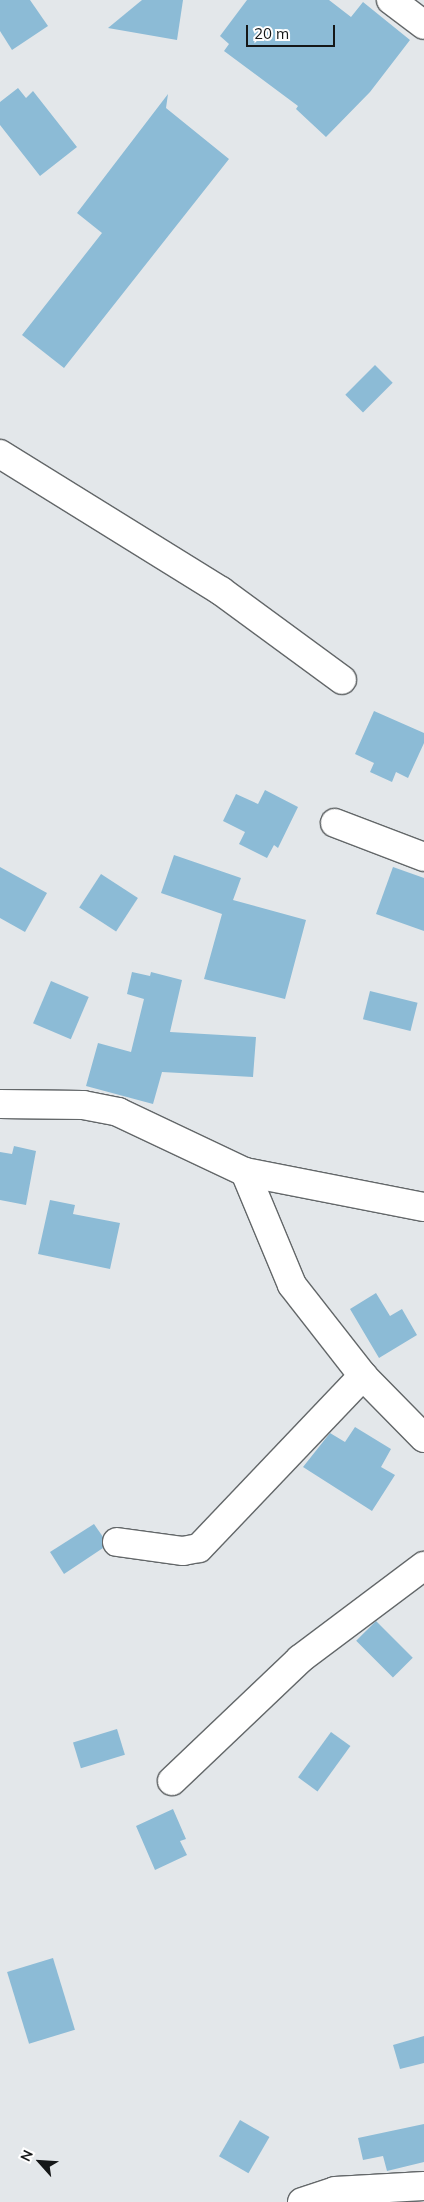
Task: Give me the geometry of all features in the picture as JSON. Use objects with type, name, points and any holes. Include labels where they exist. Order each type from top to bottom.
[{"type":"street","points":[[390,0],[424,25]]},
{"type":"street","points":[[0,454],[221,592],[342,680]]},
{"type":"street","points":[[336,823],[424,857]]},
{"type":"street","points":[[0,1104],[83,1105],[118,1112],[245,1172],[424,1207]]},
{"type":"street","points":[[245,1172],[292,1286],[363,1376],[424,1438]]},
{"type":"street","points":[[117,1542],[183,1551],[199,1548],[363,1376]]},
{"type":"street","points":[[172,1780],[300,1659],[424,1566]]},
{"type":"street","points":[[302,2202],[335,2191],[424,2186]]},
{"type":"building","points":[[0,0],[30,0],[48,26],[12,50],[0,31]]},
{"type":"building","points":[[142,0],[183,0],[177,40],[108,28]]},
{"type":"building","points":[[247,0],[329,0],[351,17],[363,2],[410,40],[370,92],[326,137],[296,109],[298,106],[224,51],[229,44],[220,36]]},
{"type":"building","points":[[18,88],[26,98],[33,91],[77,147],[40,176],[0,125],[0,102]]},
{"type":"building","points":[[168,94],[166,108],[229,159],[64,368],[22,335],[102,233],[77,213]]},
{"type":"building","points":[[375,365],[393,383],[363,412],[345,395]]},
{"type":"building","points":[[374,711],[424,733],[424,743],[408,778],[396,772],[392,782],[370,772],[374,763],[355,754]]},
{"type":"building","points":[[265,790],[298,807],[278,848],[274,845],[267,858],[239,844],[245,832],[223,821],[236,794],[258,804]]},
{"type":"building","points":[[174,855],[241,878],[233,900],[306,920],[285,999],[204,979],[222,914],[161,893]]},
{"type":"building","points":[[0,867],[47,893],[25,932],[0,918]]},
{"type":"building","points":[[393,867],[424,878],[424,931],[376,914]]},
{"type":"building","points":[[101,874],[138,898],[116,932],[79,908]]},
{"type":"building","points":[[132,972],[150,976],[151,972],[182,980],[170,1032],[256,1037],[253,1077],[162,1072],[153,1104],[86,1086],[98,1043],[131,1052],[144,999],[127,994]]},
{"type":"building","points":[[51,981],[89,997],[71,1039],[33,1023]]},
{"type":"building","points":[[370,991],[418,1003],[411,1031],[363,1019]]},
{"type":"building","points":[[14,1146],[36,1151],[26,1205],[0,1200],[0,1152],[12,1154]]},
{"type":"building","points":[[50,1200],[75,1205],[73,1214],[120,1223],[110,1269],[38,1254]]},
{"type":"building","points":[[376,1293],[390,1316],[402,1309],[417,1335],[379,1358],[350,1309]]},
{"type":"building","points":[[355,1427],[391,1449],[381,1467],[395,1475],[372,1511],[303,1467],[330,1433],[345,1442]]},
{"type":"building","points":[[94,1524],[103,1537],[103,1548],[64,1574],[50,1552]]},
{"type":"building","points":[[376,1621],[413,1658],[393,1678],[356,1641]]},
{"type":"building","points":[[117,1729],[125,1755],[81,1768],[73,1742]]},
{"type":"building","points":[[331,1732],[350,1746],[318,1791],[298,1777]]},
{"type":"building","points":[[173,1809],[186,1839],[180,1841],[187,1855],[155,1870],[136,1826]]},
{"type":"building","points":[[53,1958],[75,2030],[29,2044],[7,1972]]},
{"type":"building","points":[[424,2036],[424,2063],[400,2069],[393,2045]]},
{"type":"building","points":[[240,2120],[269,2137],[248,2173],[219,2156]]},
{"type":"building","points":[[424,2124],[424,2162],[387,2171],[383,2156],[363,2160],[358,2138]]}]
